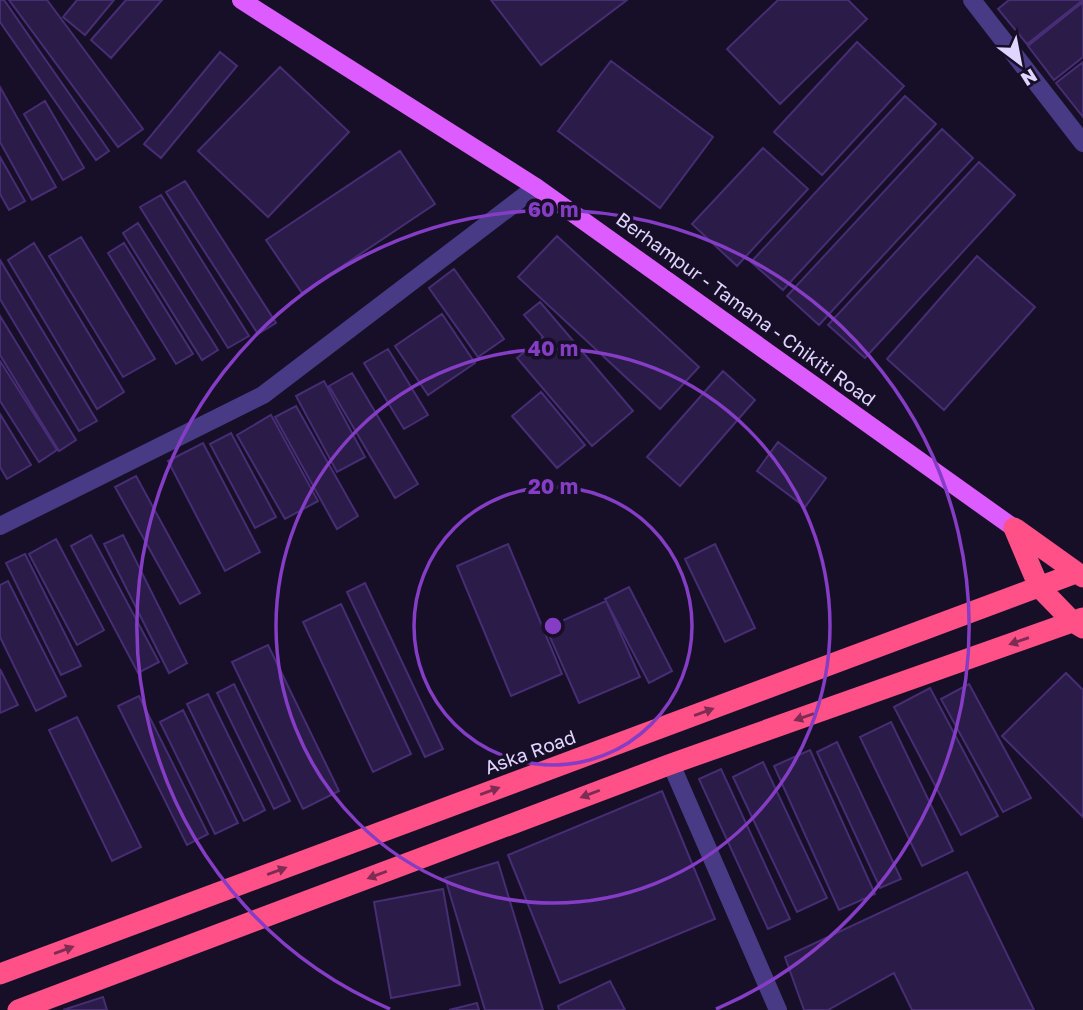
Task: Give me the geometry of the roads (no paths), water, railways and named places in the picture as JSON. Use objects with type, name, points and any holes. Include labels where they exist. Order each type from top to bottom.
[{"type":"highway","name":"Berhampur - Tamana - Chikiti Road","points":[[1014,528],[1080,575]]},
{"type":"highway","points":[[18,1010],[671,764],[1080,623],[1039,587],[1014,528]]},
{"type":"highway","name":"Aska Road","points":[[0,974],[1039,587],[1080,575]]},
{"type":"main road","name":"Berhampur - Tamana - Chikiti Road","points":[[241,0],[537,187],[1014,528]]},
{"type":"street","points":[[972,0],[1083,143]]},
{"type":"street","points":[[0,526],[263,395],[537,187]]},
{"type":"street","points":[[671,764],[778,1010]]}]
